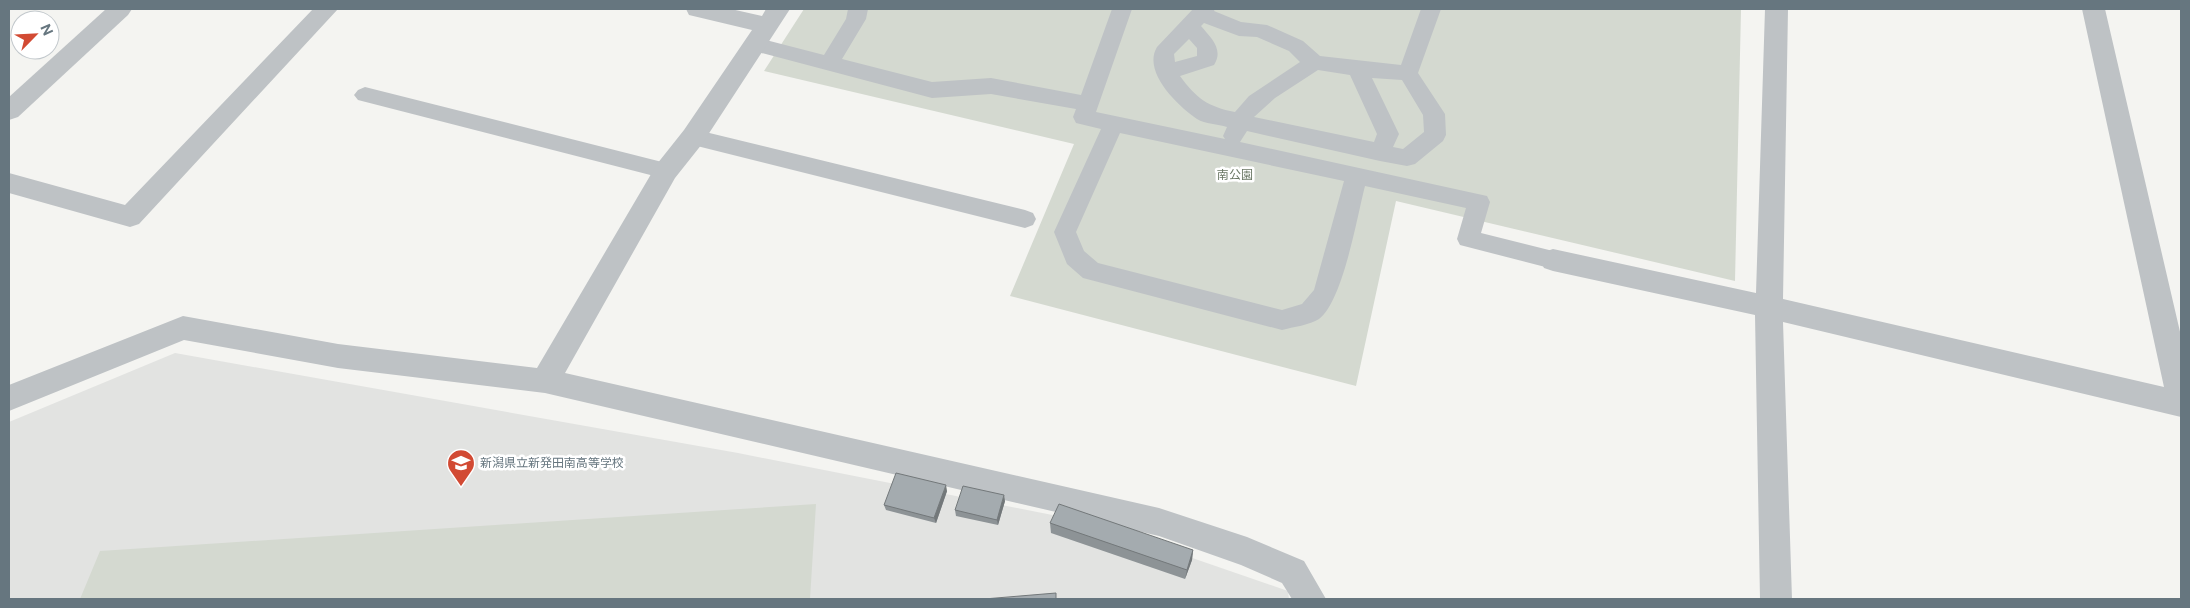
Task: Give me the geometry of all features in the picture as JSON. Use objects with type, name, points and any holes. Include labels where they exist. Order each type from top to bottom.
[{"type":"street","points":[[9,112],[120,9]]},
{"type":"street","points":[[9,182],[130,217],[326,9]]},
{"type":"street","points":[[545,381],[666,171],[693,137],[766,26],[697,9]]},
{"type":"street","points":[[1776,9],[1769,307],[1776,599]]},
{"type":"street","points":[[2094,9],[2181,397]]},
{"type":"street","points":[[1553,260],[1769,307],[2181,404]]},
{"type":"street","points":[[9,398],[183,328],[338,356],[480,375],[545,381],[1159,522],[1247,552],[1294,572],[1310,599]]},
{"type":"lane","points":[[830,63],[856,19],[858,9]]},
{"type":"lane","points":[[1122,9],[1084,116],[1479,202],[1468,239],[1553,260]]},
{"type":"lane","points":[[1408,73],[1431,9]]},
{"type":"lane","points":[[1198,16],[1239,29],[1260,30],[1296,46],[1314,62],[1357,69],[1408,73]]},
{"type":"lane","points":[[1198,16],[1164,52],[1166,73],[1183,96],[1206,114],[1407,158],[1435,135],[1434,114],[1408,73]]},
{"type":"lane","points":[[1166,73],[1206,60],[1207,46],[1198,16]]},
{"type":"lane","points":[[766,26],[830,63],[932,90],[991,86],[1089,104]]},
{"type":"lane","points":[[1231,148],[1238,122],[1259,96],[1298,76],[1314,62]]},
{"type":"lane","points":[[1357,69],[1388,134],[1380,153]]},
{"type":"lane","points":[[365,95],[666,171]]},
{"type":"lane","points":[[1114,123],[1065,232],[1075,257],[1091,271],[1282,320],[1310,312],[1325,294],[1357,175]]},
{"type":"lane","points":[[693,137],[1026,218]]},
{"type":"shaded area","name":"新潟県立新発田南高等学校","points":[[175,353],[738,453],[1088,522],[1288,591],[1289,599],[9,599],[9,422]]},
{"type":"green space","name":"南公園","points":[[804,9],[1741,9],[1735,281],[1396,201],[1356,386],[1010,296],[1074,144],[764,71]]},
{"type":"green space","points":[[816,504],[810,599],[80,599],[100,551]]},
{"type":"building","points":[[896,473],[946,485],[934,518],[884,505]]},
{"type":"building","points":[[963,486],[1004,495],[997,520],[955,510]]},
{"type":"building","points":[[1059,504],[1193,550],[1187,570],[1050,523]]},
{"type":"building","points":[[1056,593],[1056,599],[984,599]]},
{"type":"place","name":"新潟県立新発田南高等学校","points":[[461,487]]}]
